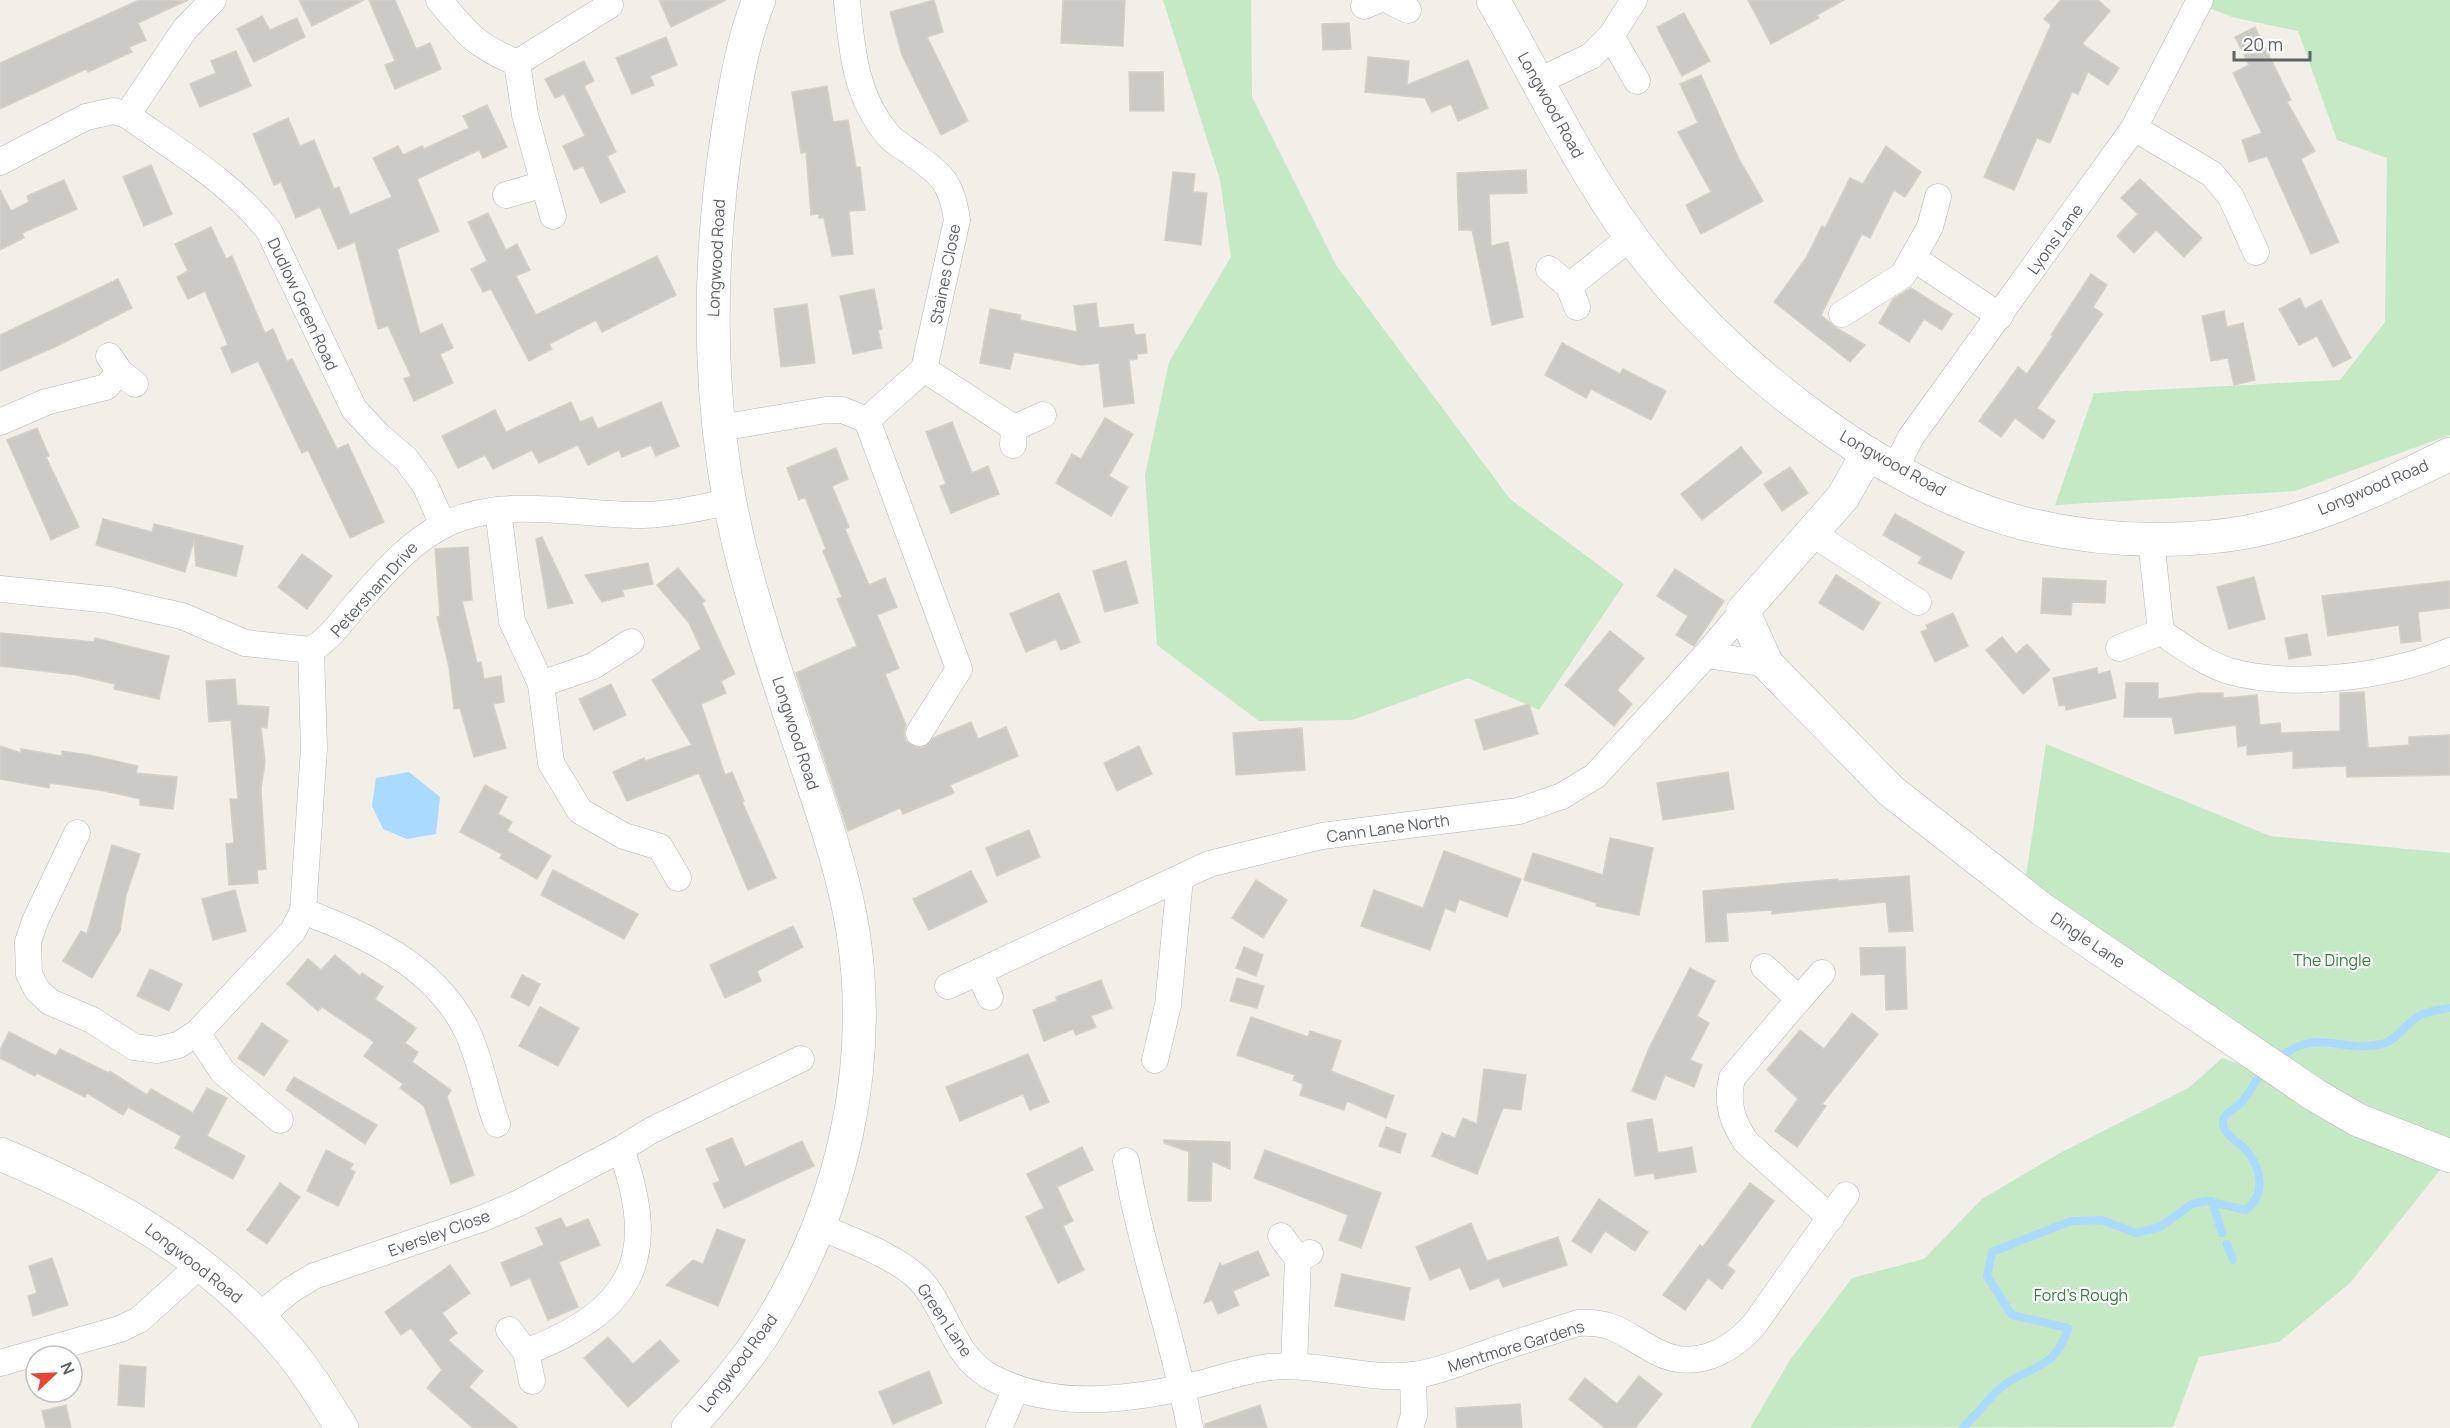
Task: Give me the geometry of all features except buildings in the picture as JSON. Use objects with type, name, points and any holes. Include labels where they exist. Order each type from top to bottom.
[{"type":"street","points":[[0,162],[86,117],[113,111],[127,115],[185,29],[213,0]]},
{"type":"street","points":[[440,0],[472,40],[489,51],[517,63]]},
{"type":"street","name":"Longwood Road","points":[[687,1428],[770,1325],[802,1268],[842,1157],[857,1068],[860,1019],[854,940],[832,842],[747,576],[730,501],[720,428],[712,345],[713,264],[721,175],[735,88],[759,0]]},
{"type":"street","name":"Longwood Road","points":[[1493,0],[1581,160],[1631,237],[1701,320],[1746,363],[1811,415],[1882,461],[1961,501],[2021,522],[2087,536],[2151,540],[2212,537],[2273,525],[2336,506],[2450,454]]},
{"type":"street","points":[[1537,82],[1563,72],[1592,56],[1611,36],[1634,0]]},
{"type":"street","name":"Lyons Lane","points":[[1743,611],[1813,534],[1843,497],[1911,437],[2134,128],[2200,0]]},
{"type":"street","name":"Staines Close","points":[[847,2],[853,65],[866,103],[889,137],[944,178],[954,195],[957,220],[924,369]]},
{"type":"street","points":[[517,63],[616,8]]},
{"type":"street","points":[[1611,36],[1637,81]]},
{"type":"street","points":[[517,63],[525,115],[553,216]]},
{"type":"street","name":"Dudlow Green Road","points":[[127,115],[230,189],[251,208],[269,231],[354,409],[379,436],[406,459],[425,485],[443,525]]},
{"type":"street","points":[[2134,128],[2212,174],[2231,197],[2256,252]]},
{"type":"street","points":[[506,195],[544,184]]},
{"type":"street","points":[[1842,314],[1903,275],[1930,227],[1938,197]]},
{"type":"street","points":[[1549,269],[1573,297],[1631,237]]},
{"type":"street","points":[[1913,258],[2000,316]]},
{"type":"street","points":[[867,420],[924,369],[1014,437],[1043,415]]},
{"type":"street","points":[[0,422],[46,402],[106,387],[122,371]]},
{"type":"street","points":[[720,428],[826,410],[842,410],[867,420],[959,669],[919,732]]},
{"type":"street","name":"Petersham Drive","points":[[311,650],[327,640],[357,603],[414,542],[468,514],[498,510],[570,510],[645,515],[691,510],[730,501]]},
{"type":"street","points":[[498,510],[512,621],[541,684],[551,763],[580,811],[624,836],[660,847],[678,878]]},
{"type":"street","points":[[1813,534],[1918,602]]},
{"type":"street","points":[[2151,540],[2161,632],[2193,654],[2226,670],[2261,678],[2364,674],[2449,655]]},
{"type":"street","points":[[0,589],[110,600],[182,616],[245,643],[311,650],[314,747],[303,911],[292,931],[196,1034],[178,1045],[157,1050],[134,1047],[92,1020],[50,1002],[37,990],[29,974],[28,942],[44,900],[77,833]]},
{"type":"street","name":"Cann Lane North","points":[[948,986],[1209,864],[1322,836],[1519,811],[1562,796],[1595,776],[1706,656],[1743,611]]},
{"type":"street","name":"Dingle Lane","points":[[1743,611],[1767,664],[1865,766],[1920,815],[2043,910],[2296,1083],[2358,1120],[2450,1156]]},
{"type":"street","points":[[2119,648],[2161,632]]},
{"type":"street","points":[[541,684],[593,666],[632,642]]},
{"type":"street","points":[[1706,656],[1767,664]]},
{"type":"street","points":[[1155,1060],[1168,1005],[1180,878]]},
{"type":"street","points":[[303,911],[378,942],[442,993],[465,1028],[479,1061],[486,1093],[497,1124]]},
{"type":"street","points":[[1764,967],[1799,999]]},
{"type":"street","points":[[979,972],[990,997]]},
{"type":"street","points":[[1822,973],[1732,1078],[1729,1093],[1730,1109],[1736,1127],[1746,1142],[1831,1218]]},
{"type":"street","points":[[196,1034],[223,1072],[280,1120]]},
{"type":"street","name":"Eversley Close","points":[[259,1316],[291,1290],[315,1276],[481,1219],[519,1203],[652,1130],[801,1059]]},
{"type":"street","points":[[526,1352],[572,1332],[600,1312],[619,1293],[632,1270],[639,1245],[639,1217],[631,1177],[621,1149]]},
{"type":"street","name":"Longwood Road","points":[[0,1154],[70,1183],[126,1214],[201,1264],[259,1316],[306,1372],[342,1428]]},
{"type":"street","points":[[1126,1161],[1134,1210],[1182,1388],[1190,1428]]},
{"type":"street","name":"Mentmore Gardens","points":[[1182,1388],[1266,1367],[1294,1365],[1389,1376],[1413,1375],[1455,1364],[1578,1323],[1600,1322],[1621,1329],[1656,1352],[1674,1358],[1691,1360],[1717,1355],[1741,1340],[1754,1325],[1846,1195]]},
{"type":"street","name":"Green Lane","points":[[819,1226],[910,1272],[928,1290],[951,1334],[968,1357],[988,1375],[1016,1388],[1041,1396],[1082,1399],[1182,1388]]},
{"type":"street","points":[[1281,1236],[1304,1256],[1294,1365]]},
{"type":"street","points":[[0,1363],[120,1329],[139,1320],[201,1264]]},
{"type":"street","points":[[508,1330],[526,1352],[532,1381]]},
{"type":"street","points":[[1410,1428],[1414,1415],[1413,1375]]},
{"type":"street","points":[[999,1428],[1016,1388]]},
{"type":"green space","points":[[1163,0],[1251,0],[1252,97],[1336,265],[1510,499],[1624,584],[1539,710],[1468,678],[1352,720],[1259,721],[1157,645],[1145,475],[1169,362],[1231,257],[1220,180]]},
{"type":"green space","points":[[2188,0],[2450,0],[2450,435],[2295,491],[2055,505],[2094,393],[2340,380],[2385,322],[2387,158],[2337,140],[2298,31],[2232,17]]},
{"type":"green space","name":"The Dingle","points":[[2046,744],[2270,836],[2450,853],[2450,1156],[2022,902]]},
{"type":"green space","name":"Ford's Rough","points":[[2222,1058],[2262,1072],[2441,1169],[2350,1283],[2279,1342],[2199,1357],[2173,1427],[1750,1428],[1790,1360],[1852,1278],[1924,1259],[1982,1199],[2060,1153],[2190,1087]]},
{"type":"water","points":[[409,772],[440,797],[436,834],[407,839],[383,829],[372,806],[376,778]]},
{"type":"waterway","points":[[2277,1060],[2291,1050],[2317,1042],[2353,1046],[2382,1044],[2392,1039],[2419,1016],[2450,1008]]},
{"type":"waterway","points":[[1963,1428],[1998,1390],[2047,1361],[2062,1343],[2068,1328],[2012,1315],[1987,1276],[1992,1252],[2071,1221],[2102,1220],[2136,1233],[2160,1227],[2192,1204],[2206,1201],[2246,1210],[2257,1197],[2259,1189],[2260,1181],[2256,1165],[2246,1150],[2228,1134],[2223,1122],[2225,1116],[2239,1105],[2265,1070]]},
{"type":"waterway","points":[[2212,1201],[2222,1233]]},
{"type":"waterway","points":[[2227,1244],[2233,1260]]}]
